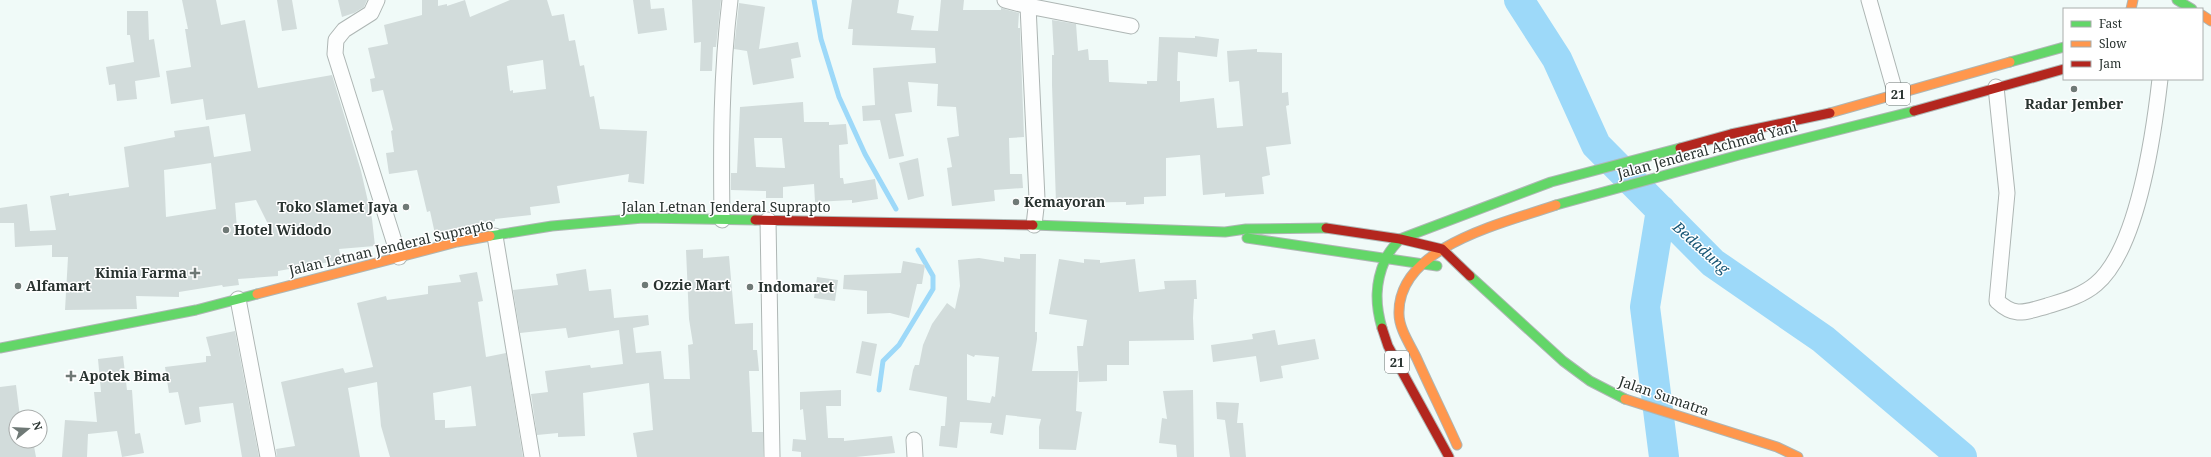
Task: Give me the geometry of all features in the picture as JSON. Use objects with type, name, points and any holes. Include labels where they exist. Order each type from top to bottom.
[{"type":"main road","points":[[2177,0],[2190,8]]},
{"type":"main road","name":"Jalan Jenderal Achmad Yani","points":[[1400,239],[1551,182],[1731,134],[1838,111],[2063,47]]},
{"type":"main road","name":"Jalan Jenderal Achmad Yani","points":[[1460,453],[1407,339],[1399,315],[1402,293],[1410,276],[1422,263],[1442,249],[1481,231],[1557,205],[1739,155],[1907,113],[2063,68]]},
{"type":"main road","name":"Jalan Letnan Jenderal Suprapto","points":[[0,348],[196,310],[457,242],[552,226],[643,218],[1034,225],[1225,232],[1246,229],[1326,228],[1400,239],[1442,249]]},
{"type":"main road","name":"Jalan Letnan Jenderal Suprapto","points":[[1225,232],[1255,241],[1422,263],[1463,271]]},
{"type":"main road","name":"21","points":[[1400,239],[1385,259],[1376,296],[1378,318],[1388,346],[1449,457]]},
{"type":"main road","name":"Jalan Sumatra","points":[[1442,249],[1463,271],[1563,360],[1590,381],[1620,398],[1777,446],[1798,457]]},
{"type":"street","points":[[377,0],[371,13],[344,30],[336,40],[335,54],[399,257]]},
{"type":"street","points":[[722,220],[722,96],[724,48],[730,0]]},
{"type":"street","points":[[1005,0],[1028,6],[1131,26]]},
{"type":"street","points":[[1869,0],[1896,94]]},
{"type":"street","points":[[1028,6],[1037,199],[1034,225]]},
{"type":"street","points":[[1996,87],[2007,194],[1997,301],[2006,309],[2022,313],[2069,300],[2096,284],[2116,262],[2133,217],[2154,136],[2160,80]]},
{"type":"street","points":[[768,220],[772,457]]},
{"type":"street","points":[[495,236],[532,457]]},
{"type":"street","points":[[238,299],[268,457]]},
{"type":"street","points":[[914,440],[915,457]]},
{"type":"building","points":[[182,0],[216,0],[221,25],[245,20],[258,88],[332,75],[361,171],[372,219],[375,246],[339,249],[341,260],[278,271],[278,276],[238,279],[239,285],[223,287],[222,285],[179,292],[179,297],[136,296],[137,309],[65,310],[68,257],[52,257],[52,245],[15,247],[14,223],[0,223],[0,208],[27,204],[30,231],[56,230],[50,196],[69,193],[69,196],[129,187],[124,147],[175,137],[174,131],[209,126],[214,157],[251,151],[245,114],[206,120],[203,99],[171,104],[166,71],[191,67],[185,29],[188,29]],"holes":[[[211,163],[216,209],[166,217],[164,170]],[[256,200],[269,226],[237,229],[235,203]]]},
{"type":"building","points":[[277,0],[292,0],[297,29],[282,31]]},
{"type":"building","points":[[338,0],[367,0],[364,7],[354,13],[342,17]]},
{"type":"building","points":[[422,0],[438,0],[438,6],[447,4],[447,6],[465,0],[470,17],[510,0],[547,0],[552,16],[564,14],[569,41],[575,40],[580,66],[584,65],[590,97],[594,96],[600,129],[647,131],[644,184],[628,182],[629,174],[557,186],[560,203],[530,207],[531,215],[495,219],[495,221],[435,234],[430,211],[427,212],[417,170],[389,174],[386,153],[394,152],[391,131],[393,130],[383,90],[372,92],[370,79],[375,78],[368,48],[388,44],[384,25],[422,15]],"holes":[[[543,60],[546,89],[513,93],[513,90],[510,91],[507,66]]]},
{"type":"building","points":[[633,0],[650,0],[651,9],[664,8],[667,30],[638,34]]},
{"type":"building","points":[[692,0],[721,0],[716,47],[713,47],[712,71],[700,71],[701,42],[694,43]]},
{"type":"building","points":[[852,0],[899,0],[897,13],[914,16],[911,30],[938,31],[941,0],[964,0],[963,10],[1001,10],[1001,8],[1019,13],[1018,28],[1020,28],[1024,137],[1009,138],[1010,174],[1022,174],[1023,188],[994,190],[995,201],[952,206],[947,168],[952,167],[947,138],[959,136],[956,107],[937,106],[938,84],[908,82],[912,112],[895,114],[904,156],[889,159],[880,120],[863,121],[862,106],[875,105],[873,68],[936,63],[935,48],[852,45],[853,29],[848,29]]},
{"type":"building","points":[[739,3],[765,7],[759,49],[798,42],[801,57],[791,59],[794,78],[753,85],[747,51],[734,49]]},
{"type":"building","points":[[127,11],[148,11],[149,40],[154,39],[160,77],[135,81],[137,99],[117,101],[115,84],[109,85],[106,67],[134,62],[130,35],[127,35]]},
{"type":"building","points":[[1052,20],[1076,24],[1078,51],[1088,49],[1089,60],[1108,60],[1109,82],[1147,84],[1147,81],[1157,81],[1159,37],[1195,38],[1195,36],[1219,39],[1217,57],[1178,52],[1177,81],[1180,81],[1180,102],[1214,98],[1217,128],[1243,126],[1239,81],[1229,82],[1227,51],[1257,49],[1257,52],[1282,53],[1282,93],[1288,92],[1289,105],[1286,106],[1291,144],[1266,147],[1270,175],[1262,177],[1264,194],[1225,197],[1225,193],[1203,195],[1200,155],[1166,158],[1166,196],[1144,197],[1144,204],[1126,205],[1126,202],[1056,203],[1052,85],[1052,55],[1054,55]]},
{"type":"building","points":[[803,102],[804,122],[829,122],[829,125],[846,124],[848,144],[839,145],[840,178],[843,178],[844,184],[875,179],[878,199],[852,203],[852,200],[815,202],[814,184],[783,187],[783,198],[766,198],[766,191],[731,190],[731,173],[737,173],[740,107]],"holes":[[[754,138],[782,138],[785,168],[756,167]]]},
{"type":"building","points":[[918,158],[924,196],[908,200],[899,163]]},
{"type":"building","points":[[703,249],[703,258],[729,256],[735,324],[753,323],[753,350],[757,350],[759,371],[749,371],[752,432],[763,432],[763,457],[637,457],[633,433],[653,430],[649,383],[583,393],[585,436],[558,437],[558,433],[537,435],[531,394],[548,392],[545,371],[590,365],[591,368],[623,364],[619,330],[568,338],[566,328],[520,333],[513,290],[558,285],[556,274],[586,269],[589,291],[611,289],[614,318],[648,315],[649,325],[633,328],[636,353],[661,351],[664,379],[690,379],[688,345],[693,344],[689,319],[686,250]]},
{"type":"building","points":[[1020,254],[1036,254],[1035,332],[1037,332],[1037,339],[1032,371],[1078,371],[1076,411],[1082,412],[1076,450],[1039,449],[1039,427],[1041,419],[1006,415],[1003,435],[990,433],[992,423],[960,422],[957,448],[939,446],[941,426],[945,426],[947,397],[909,390],[913,370],[915,365],[919,365],[923,345],[932,324],[947,303],[955,309],[960,286],[958,260],[979,258],[1004,262],[1004,257],[1020,259]],"holes":[[[967,354],[974,357],[975,355],[999,357],[995,397],[992,396],[990,403],[967,400]]]},
{"type":"building","points":[[1059,259],[1084,263],[1084,259],[1100,260],[1100,263],[1135,259],[1139,292],[1165,289],[1164,281],[1196,280],[1197,299],[1194,299],[1193,318],[1194,340],[1129,341],[1129,365],[1107,365],[1107,381],[1079,382],[1077,346],[1083,346],[1087,320],[1049,314]]},
{"type":"building","points":[[903,261],[925,265],[922,284],[917,284],[909,318],[890,313],[867,314],[867,291],[843,289],[844,275],[901,273]]},
{"type":"building","points":[[477,272],[483,301],[478,302],[486,357],[506,353],[523,457],[390,457],[381,426],[377,382],[348,388],[360,457],[277,457],[276,449],[295,446],[281,382],[343,368],[345,373],[373,367],[357,303],[386,296],[387,300],[428,294],[428,286],[461,282],[459,275]],"holes":[[[471,386],[476,426],[445,428],[445,420],[435,420],[433,393]]]},
{"type":"building","points":[[817,277],[838,280],[835,301],[814,298]]},
{"type":"building","points":[[1275,330],[1278,345],[1315,339],[1319,359],[1281,366],[1283,378],[1260,382],[1256,356],[1213,362],[1211,345],[1253,339],[1252,334]]},
{"type":"building","points":[[235,331],[259,457],[242,457],[233,403],[199,407],[201,422],[185,425],[178,392],[169,393],[165,367],[206,362],[206,356],[211,356],[206,337]]},
{"type":"building","points":[[862,341],[877,344],[871,376],[856,373]]},
{"type":"building","points":[[123,356],[127,390],[132,390],[135,434],[140,433],[144,453],[122,457],[117,431],[88,434],[87,457],[62,457],[65,420],[97,422],[94,392],[101,392],[98,359]]},
{"type":"building","points":[[16,385],[19,409],[8,409],[8,449],[34,449],[36,457],[0,457],[0,387]]},
{"type":"building","points":[[841,390],[841,406],[826,406],[828,438],[844,438],[844,441],[892,436],[895,453],[856,457],[801,457],[801,452],[792,451],[793,439],[806,440],[803,409],[800,410],[800,392]]},
{"type":"building","points":[[1193,390],[1194,457],[1177,457],[1176,445],[1159,443],[1162,418],[1167,419],[1163,391]]},
{"type":"building","points":[[1216,402],[1239,403],[1237,423],[1243,423],[1246,457],[1230,457],[1225,420],[1217,419]]},
{"type":"waterway","points":[[814,0],[821,39],[839,97],[865,154],[896,209]]},
{"type":"waterway","name":"Bedadung","points":[[1519,0],[1557,59],[1596,145],[1713,263],[1823,339],[1962,457]]},
{"type":"waterway","points":[[1661,210],[1645,307],[1664,457]]},
{"type":"waterway","points":[[879,390],[883,361],[899,345],[933,289],[933,276],[918,250]]},
{"type":"traffic: fast","points":[[2177,0],[2190,8]]},
{"type":"traffic: fast","points":[[2010,62],[2063,47]]},
{"type":"traffic: fast","points":[[1556,205],[1739,155],[1914,111]]},
{"type":"traffic: fast","points":[[1382,328],[1377,302],[1379,277],[1386,257],[1400,239],[1551,182],[1680,148]]},
{"type":"traffic: fast","points":[[490,236],[552,226],[643,218],[755,220]]},
{"type":"traffic: fast","points":[[1033,225],[1225,232],[1246,229],[1326,228]]},
{"type":"traffic: fast","points":[[1247,238],[1437,266]]},
{"type":"traffic: fast","points":[[1470,276],[1563,361],[1590,381],[1625,399]]},
{"type":"traffic: fast","points":[[0,348],[196,310],[257,294]]},
{"type":"traffic: slow","points":[[2131,8],[2133,0]]},
{"type":"traffic: slow","points":[[2203,16],[2211,21]]},
{"type":"traffic: slow","points":[[1830,113],[2010,62]]},
{"type":"traffic: slow","points":[[1457,445],[1401,326],[1399,314],[1403,291],[1416,271],[1434,254],[1483,229],[1556,205]]},
{"type":"traffic: slow","points":[[257,294],[457,242],[490,236]]},
{"type":"traffic: slow","points":[[1625,399],[1777,447],[1798,457]]},
{"type":"traffic: jam","points":[[1914,111],[2063,69]]},
{"type":"traffic: jam","points":[[1680,148],[1731,134],[1830,113]]},
{"type":"traffic: jam","points":[[755,220],[1033,225]]},
{"type":"traffic: jam","points":[[1326,228],[1400,239],[1442,249],[1470,276]]},
{"type":"traffic: jam","points":[[1382,328],[1388,346],[1449,457]]},
{"type":"place","name":"Radar Jember","points":[[2074,89]]},
{"type":"place","name":"Kemayoran","points":[[1016,202]]},
{"type":"place","name":"Toko Slamet Jaya","points":[[406,207]]},
{"type":"place","name":"Hotel Widodo","points":[[226,230]]},
{"type":"place","name":"Kimia Farma","points":[[195,273]]},
{"type":"place","name":"Ozzie Mart","points":[[645,285]]},
{"type":"place","name":"Alfamart","points":[[18,286]]},
{"type":"place","name":"Indomaret","points":[[750,287]]},
{"type":"place","name":"Apotek Bima","points":[[71,376]]}]
